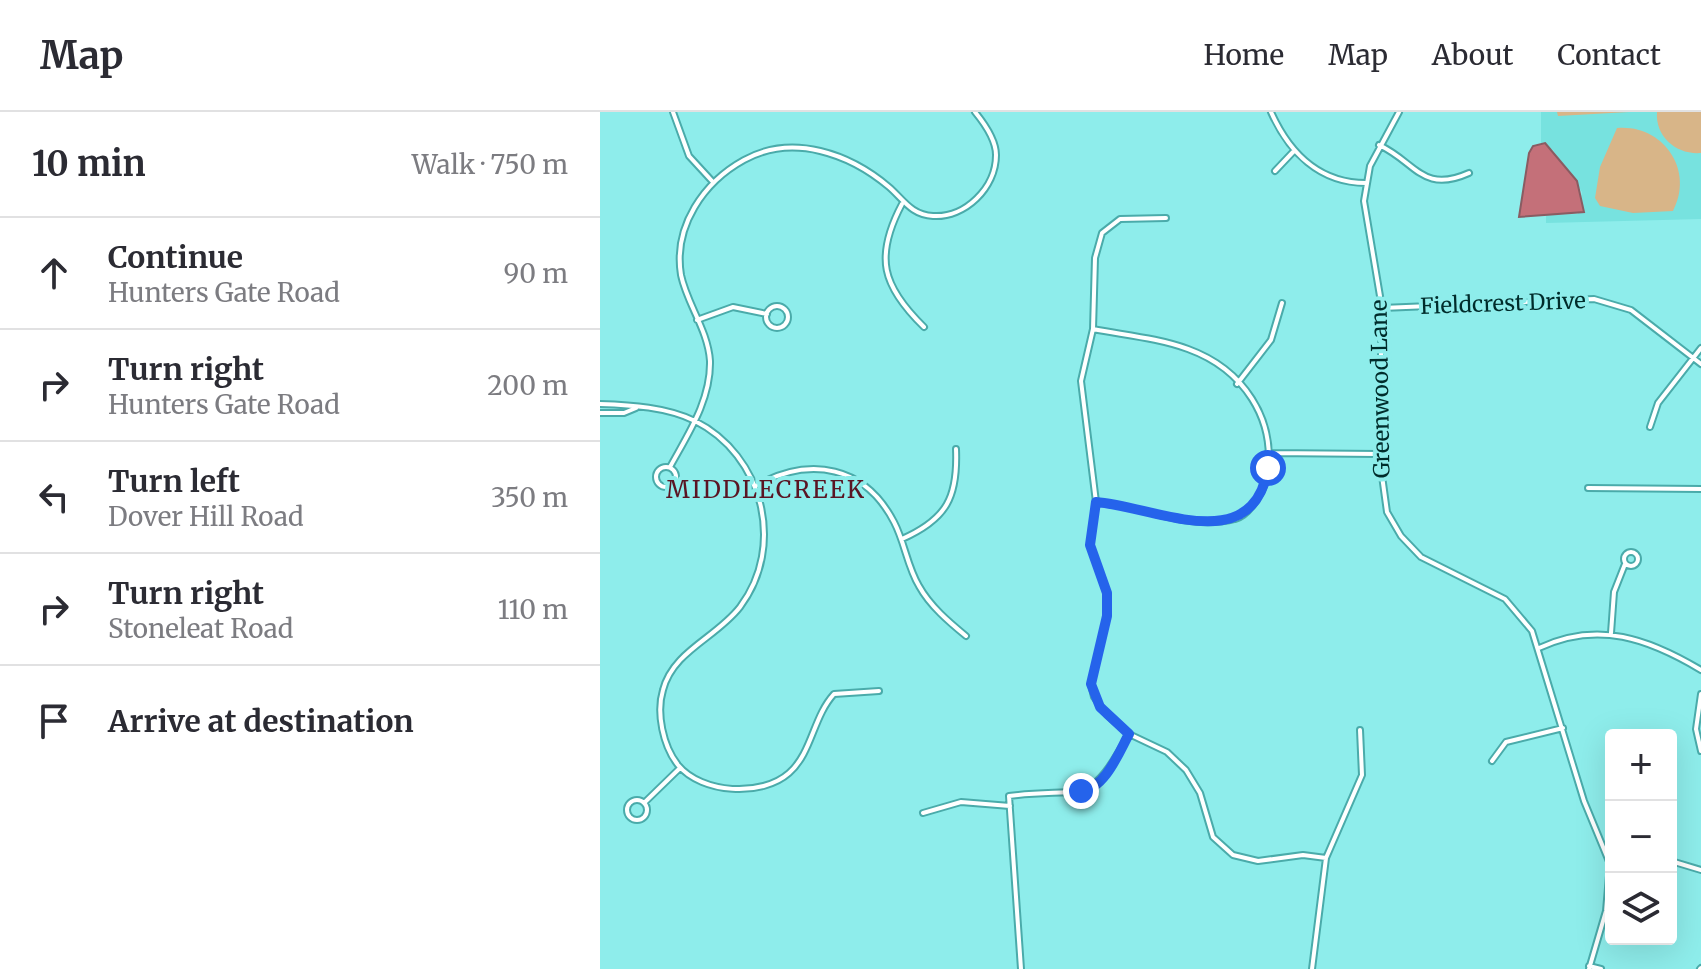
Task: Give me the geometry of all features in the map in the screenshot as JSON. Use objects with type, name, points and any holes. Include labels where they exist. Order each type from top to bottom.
[{"type":"street","points":[[673,112],[689,156],[712,181]]},
{"type":"street","points":[[670,467],[708,390],[710,360],[681,274],[681,248],[698,198],[712,181],[758,154],[779,148],[821,149],[861,164],[891,188],[902,204],[932,216],[951,213],[979,198],[992,175],[996,154],[975,112]]},
{"type":"street","points":[[980,118],[984,112]]},
{"type":"street","points":[[1271,112],[1293,152],[1325,174],[1366,183]]},
{"type":"street","name":"Greenwood Lane","points":[[1399,112],[1379,145],[1366,183],[1366,226],[1382,308],[1379,454],[1387,512],[1401,536],[1421,557],[1505,599],[1532,631],[1584,801],[1605,852]]},
{"type":"street","points":[[1379,145],[1429,179],[1452,180],[1469,173]]},
{"type":"street","points":[[1275,171],[1293,152]]},
{"type":"street","points":[[902,204],[892,223],[883,253],[887,278],[902,305],[924,327]]},
{"type":"street","points":[[1166,218],[1120,219],[1102,233],[1094,268],[1093,329],[1081,381],[1096,502],[1090,545],[1107,593],[1107,616],[1091,684],[1100,707],[1129,734],[1167,752],[1186,770],[1200,793],[1213,837],[1233,855],[1258,861],[1303,855],[1326,858]]},
{"type":"street","name":"Fieldcrest Drive","points":[[1382,308],[1594,299],[1631,310],[1701,364]]},
{"type":"street","points":[[1237,384],[1271,340],[1282,303]]},
{"type":"street","points":[[779,306],[786,310],[787,321],[776,328],[767,321],[767,314],[772,307],[779,306]]},
{"type":"street","points":[[697,320],[733,307],[767,314]]},
{"type":"street","points":[[1093,329],[1192,350],[1212,361],[1262,411],[1268,453],[1266,484],[1256,501],[1238,519],[1206,523],[1128,505],[1096,502]]},
{"type":"street","points":[[1650,427],[1658,403],[1701,348]]},
{"type":"street","points":[[600,404],[665,411],[695,421],[728,446],[757,485],[765,531],[757,577],[733,615],[674,664],[662,691],[660,717],[666,740],[680,768],[729,790],[766,786],[790,772],[805,750],[823,706],[834,694],[879,691]]},
{"type":"street","points":[[600,413],[624,413],[636,408]]},
{"type":"street","points":[[902,539],[935,520],[950,503],[957,472],[956,449]]},
{"type":"street","points":[[1268,453],[1379,454]]},
{"type":"street","points":[[670,467],[677,479],[674,485],[664,487],[656,480],[656,474],[661,468],[670,467]]},
{"type":"street","points":[[757,485],[804,468],[838,472],[877,495],[902,539],[921,589],[948,622],[966,636]]},
{"type":"street","points":[[1588,488],[1701,489]]},
{"type":"street","points":[[1611,633],[1614,592],[1625,564]]},
{"type":"street","points":[[1539,648],[1579,635],[1611,633],[1649,642],[1701,670]]},
{"type":"street","points":[[1701,694],[1696,729],[1701,751]]},
{"type":"street","points":[[1492,761],[1506,742],[1563,728]]},
{"type":"street","points":[[1312,969],[1326,858],[1362,775],[1360,730]]},
{"type":"street","points":[[1021,969],[1009,797],[1087,791],[1107,773],[1129,734]]},
{"type":"street","points":[[644,803],[645,817],[636,821],[630,818],[627,812],[631,802],[644,803],[680,768]]},
{"type":"street","points":[[923,813],[961,802],[1010,806]]},
{"type":"street","points":[[1677,863],[1701,870]]},
{"type":"street","name":"Greenwood Lane","points":[[1589,968],[1606,911],[1609,873]]},
{"type":"street","points":[[1589,968],[1601,969]]},
{"type":"shaded area","points":[[1541,112],[1701,112],[1701,219],[1546,223],[1546,215],[1578,214],[1582,192],[1553,150],[1541,144]]},
{"type":"shaded area","points":[[1557,112],[1629,112],[1558,116]]},
{"type":"shaded area","points":[[1657,112],[1701,112],[1701,153],[1684,151],[1669,143],[1660,129]]},
{"type":"shaded area","points":[[1617,128],[1648,134],[1661,142],[1670,153],[1680,180],[1673,211],[1633,213],[1600,206],[1595,198],[1600,167]]},
{"type":"shaded area","points":[[1545,143],[1577,181],[1584,212],[1519,217],[1529,153],[1533,146]]},
{"type":"district","name":"MIDDLECREEK","points":[[766,489]]},
{"type":"route","points":[[1081,791],[1087,791],[1107,773],[1129,734],[1100,707],[1091,684],[1107,616],[1107,593],[1090,545],[1096,502],[1128,505],[1206,523],[1238,519],[1256,501],[1266,484],[1268,468]]}]
